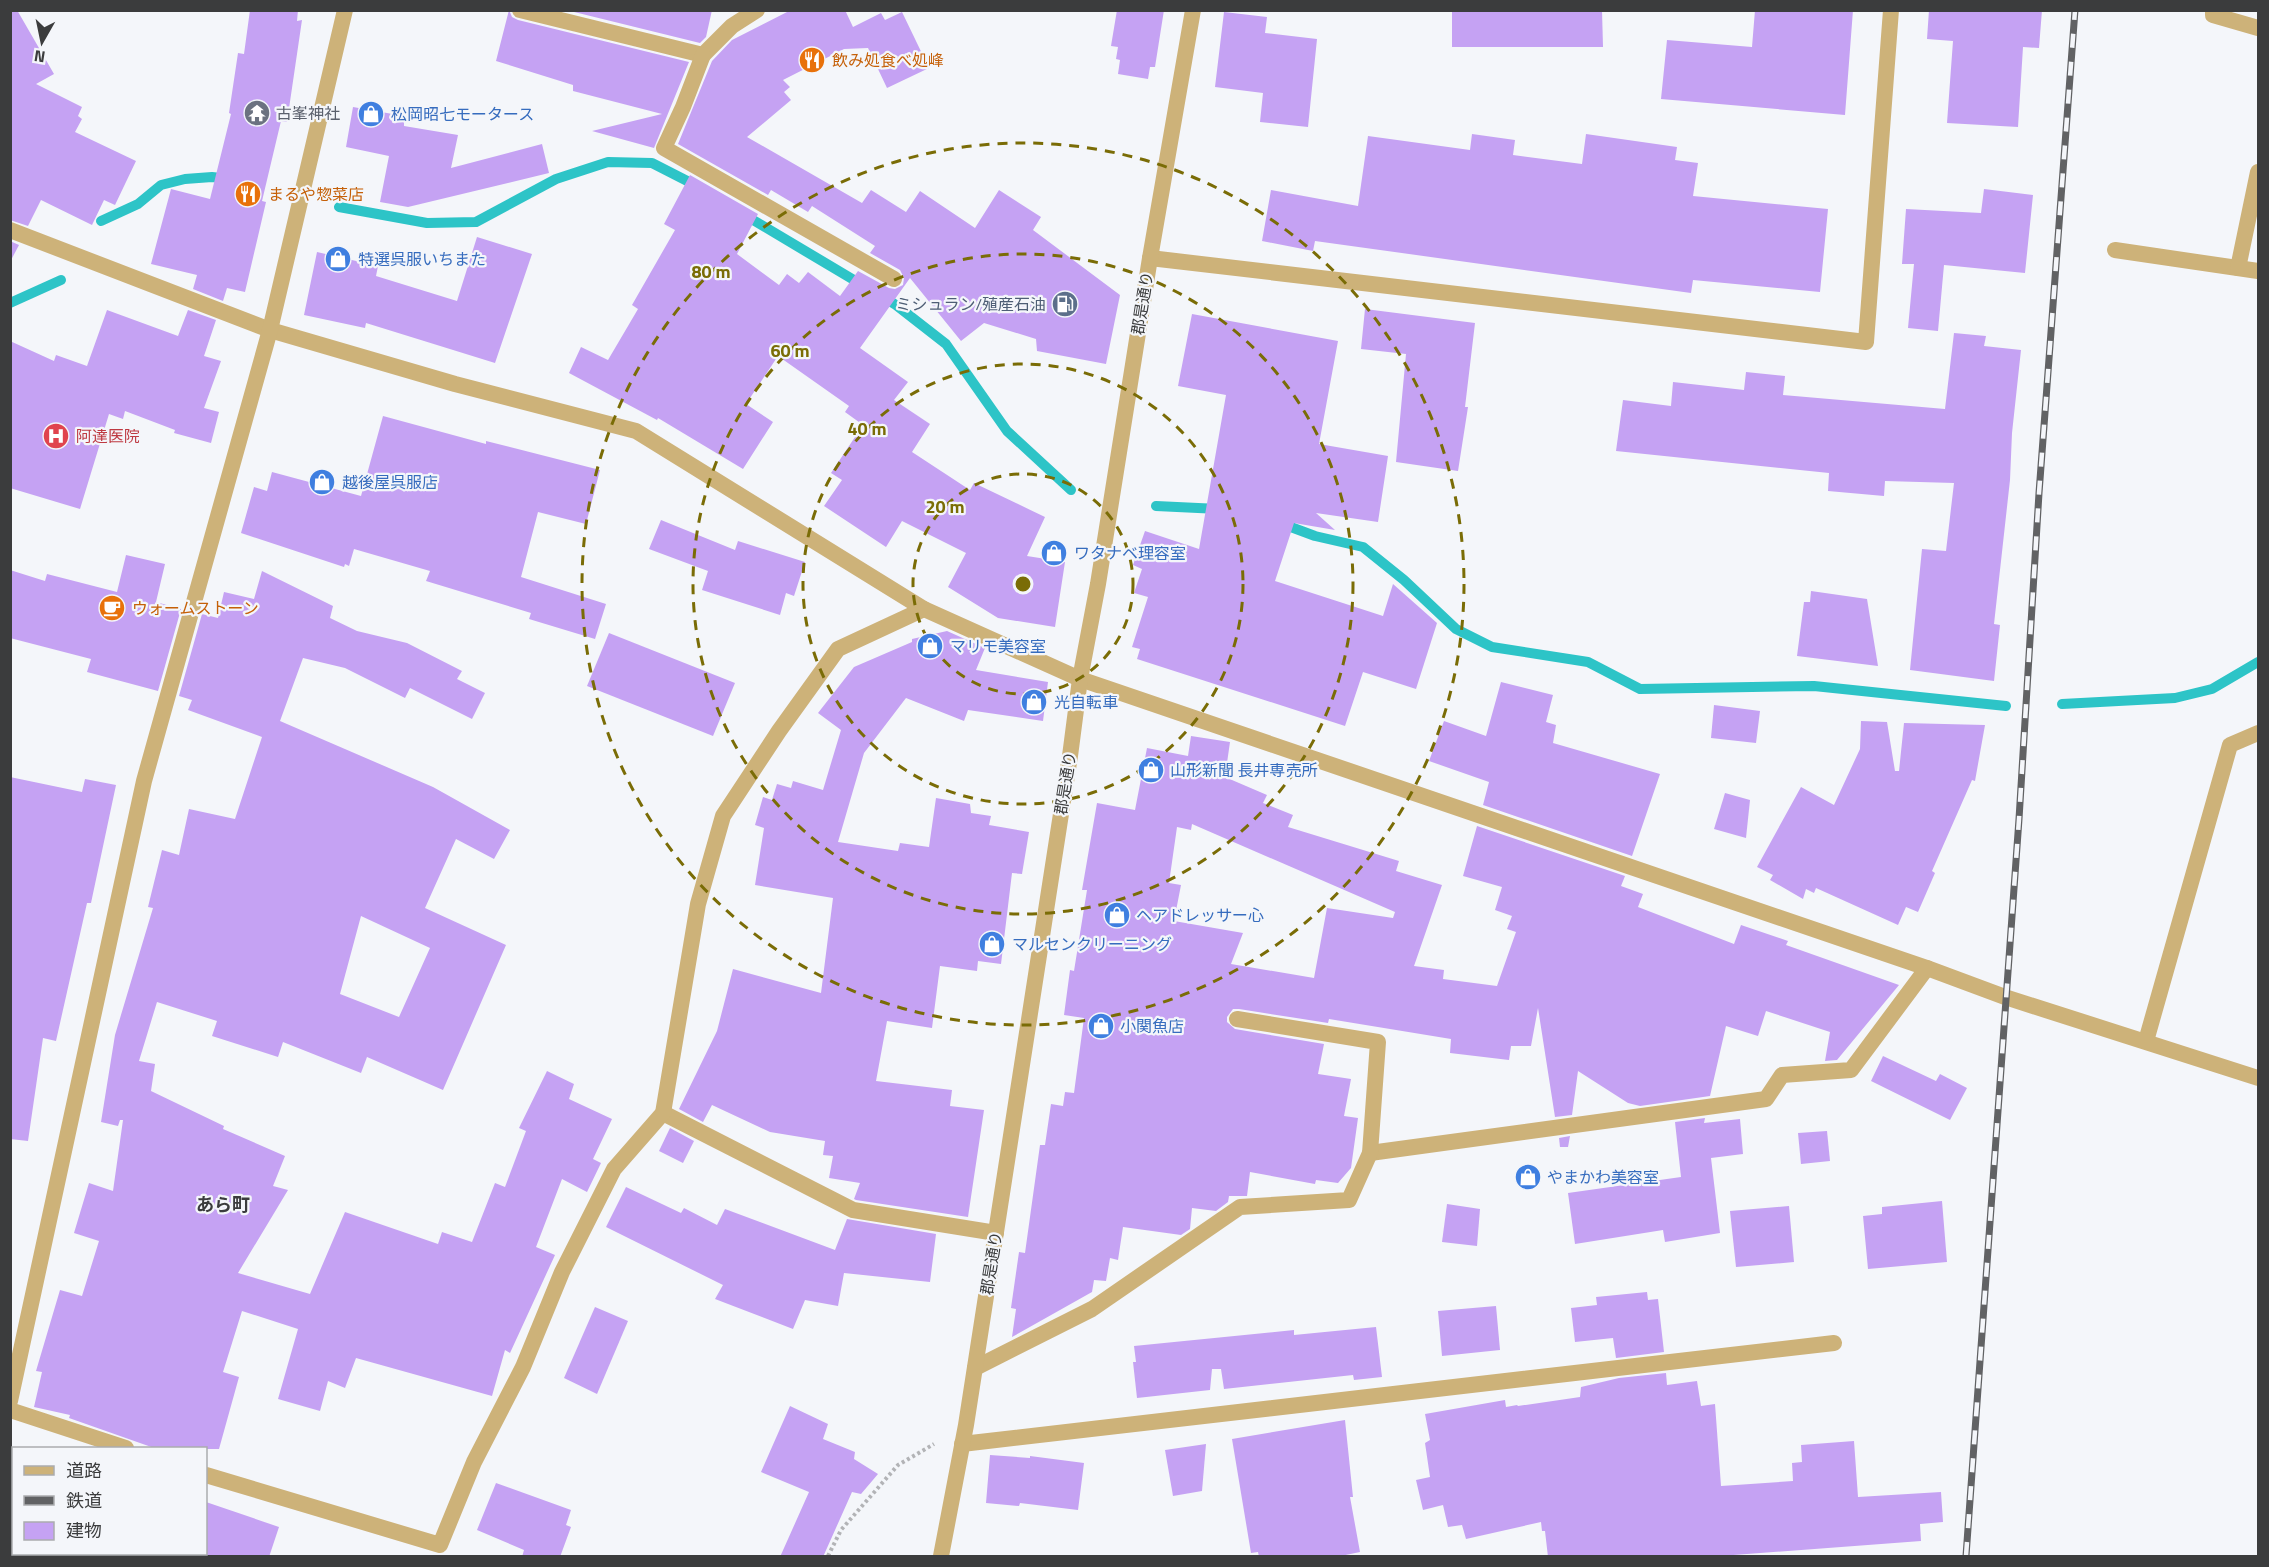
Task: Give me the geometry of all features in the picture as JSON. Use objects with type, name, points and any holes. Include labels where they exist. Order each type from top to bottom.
[{"type":"street","points":[[10,1401],[144,781],[270,330],[345,10]]},
{"type":"street","points":[[520,10],[703,55]]},
{"type":"street","points":[[757,10],[732,26],[703,55],[684,107],[664,148],[894,279]]},
{"type":"street","name":"郡是通り","points":[[944,1556],[1070,756],[1080,679],[1098,584],[1150,258],[1193,10]]},
{"type":"street","points":[[1150,258],[1866,342],[1892,10]]},
{"type":"street","points":[[2213,10],[2213,15],[2259,28]]},
{"type":"street","points":[[2238,268],[2259,172]]},
{"type":"street","points":[[10,230],[270,330],[455,384],[636,431],[924,609],[1080,679],[1927,968],[2005,997],[2259,1078]]},
{"type":"street","points":[[2115,250],[2259,271]]},
{"type":"street","points":[[207,1475],[440,1545],[474,1462],[523,1367],[562,1272],[614,1169],[663,1113],[698,904],[723,816],[779,731],[838,649],[924,609]]},
{"type":"street","points":[[2146,1041],[2230,745],[2259,733]]},
{"type":"street","points":[[1370,1153],[1766,1099],[1782,1075],[1851,1070],[1927,968]]},
{"type":"street","points":[[975,1368],[1092,1309],[1239,1207],[1348,1200],[1370,1153],[1378,1042],[1236,1019]]},
{"type":"street","points":[[663,1113],[853,1210],[996,1233]]},
{"type":"street","points":[[962,1444],[1834,1343]]},
{"type":"street","points":[[10,1410],[120,1447]]},
{"type":"path","points":[[828,1557],[841,1530],[898,1465],[966,1425]]},
{"type":"building","points":[[10,10],[17,10],[54,74],[36,84],[82,107],[78,116],[82,119],[75,132],[136,161],[115,205],[104,200],[92,225],[41,200],[28,226],[10,220]]},
{"type":"building","points":[[250,10],[298,10],[297,21],[302,20],[287,122],[281,121],[262,201],[266,202],[245,292],[227,288],[223,301],[193,289],[197,275],[151,264],[171,189],[210,199],[231,114],[229,113],[238,53],[244,54]]},
{"type":"building","points":[[509,10],[512,17],[518,20],[689,62],[654,148],[592,131],[662,114],[573,91],[573,85],[496,61]]},
{"type":"building","points":[[566,10],[712,10],[706,37],[700,43]]},
{"type":"building","points":[[791,10],[845,10],[853,27],[881,13],[885,20],[902,12],[929,68],[887,88],[868,48],[844,49],[783,80],[790,87],[784,92],[791,100],[747,137],[862,203],[871,190],[906,212],[920,191],[975,228],[999,190],[1041,217],[1033,230],[1120,295],[1106,364],[1037,351],[1036,339],[984,323],[961,341],[910,278],[860,348],[908,382],[894,400],[930,424],[912,452],[970,490],[974,483],[1045,517],[1027,556],[1065,562],[1055,627],[998,618],[948,587],[966,553],[902,521],[886,547],[824,506],[842,480],[831,473],[863,425],[845,412],[849,406],[778,356],[746,404],[773,422],[743,469],[658,418],[657,420],[569,373],[581,347],[608,360],[638,309],[632,305],[675,230],[664,224],[690,175],[758,214],[737,254],[779,285],[787,274],[799,283],[808,272],[840,296],[858,271],[889,288],[895,289],[903,285],[904,278],[900,270],[870,253],[875,246],[812,206],[808,212],[771,190],[768,195],[678,144],[712,61],[732,40]]},
{"type":"building","points":[[1117,10],[1164,10],[1155,67],[1150,67],[1148,79],[1118,74],[1120,60],[1116,59],[1118,47],[1111,46]]},
{"type":"building","points":[[1452,10],[1602,10],[1603,47],[1452,47]]},
{"type":"building","points":[[1755,10],[1853,10],[1845,115],[1661,99],[1667,40],[1752,47]]},
{"type":"building","points":[[1929,10],[2042,10],[2039,48],[2023,47],[2018,127],[1947,123],[1953,41],[1927,39]]},
{"type":"building","points":[[1224,12],[1267,17],[1265,33],[1317,39],[1308,127],[1260,122],[1263,93],[1215,87]]},
{"type":"building","points":[[353,107],[404,116],[404,126],[458,135],[451,168],[542,144],[549,173],[408,207],[380,202],[389,156],[346,147]]},
{"type":"building","points":[[1472,134],[1515,140],[1513,155],[1582,164],[1586,134],[1677,147],[1675,160],[1698,163],[1693,196],[1828,209],[1820,292],[1693,280],[1691,293],[1315,241],[1313,251],[1262,241],[1271,190],[1358,206],[1368,136],[1470,150]]},
{"type":"building","points":[[1984,189],[2033,195],[2025,273],[1944,265],[1938,331],[1908,328],[1914,264],[1902,264],[1906,209],[1981,213]]},
{"type":"building","points":[[477,237],[532,254],[495,363],[366,323],[365,328],[304,315],[317,252],[378,266],[376,276],[457,301]]},
{"type":"building","points":[[10,241],[19,245],[10,262]]},
{"type":"building","points":[[1365,309],[1475,323],[1465,407],[1468,407],[1458,471],[1396,462],[1406,354],[1361,349]]},
{"type":"building","points":[[107,310],[178,336],[188,310],[216,320],[204,356],[221,361],[204,408],[219,412],[211,443],[174,433],[175,430],[125,411],[123,419],[109,414],[80,509],[10,488],[10,341],[54,361],[56,355],[87,366]]},
{"type":"building","points":[[1192,314],[1338,341],[1319,444],[1388,456],[1378,522],[1316,513],[1335,530],[1294,523],[1275,581],[1383,616],[1393,584],[1437,623],[1416,689],[1363,672],[1345,726],[1137,659],[1140,649],[1132,647],[1148,597],[1134,593],[1142,569],[1133,565],[1145,531],[1199,549],[1226,395],[1178,386]]},
{"type":"building","points":[[1954,333],[1986,336],[1984,346],[2021,350],[2012,433],[2010,480],[1994,624],[2000,625],[1994,681],[1910,670],[1922,549],[1946,551],[1954,483],[1885,481],[1884,496],[1828,491],[1829,473],[1616,451],[1623,400],[1671,406],[1673,382],[1744,390],[1746,372],[1785,376],[1783,395],[1945,409]]},
{"type":"building","points":[[383,416],[486,444],[486,441],[600,470],[586,524],[538,512],[521,577],[606,604],[595,639],[529,619],[531,613],[426,581],[430,571],[354,549],[349,566],[345,564],[344,567],[241,533],[254,487],[267,491],[272,472],[361,496]]},
{"type":"building","points":[[661,520],[735,550],[738,541],[805,562],[794,596],[786,593],[780,615],[702,590],[708,571],[649,549]]},
{"type":"building","points":[[126,555],[165,564],[156,602],[181,609],[158,691],[87,672],[91,659],[10,638],[10,570],[45,581],[47,574],[117,592]]},
{"type":"building","points":[[262,571],[333,606],[330,618],[357,631],[407,643],[462,671],[457,679],[485,693],[472,719],[410,688],[405,698],[345,668],[303,658],[280,721],[433,787],[510,830],[494,859],[456,839],[425,908],[506,945],[443,1090],[367,1057],[361,1073],[283,1042],[278,1057],[212,1036],[217,1021],[157,1002],[139,1061],[155,1064],[151,1091],[224,1126],[223,1129],[285,1156],[273,1186],[288,1190],[238,1273],[310,1294],[345,1212],[438,1244],[442,1232],[472,1242],[495,1183],[505,1187],[526,1131],[519,1128],[547,1071],[574,1084],[569,1099],[612,1119],[593,1159],[601,1163],[587,1192],[562,1179],[536,1247],[555,1255],[510,1353],[505,1350],[492,1396],[356,1358],[345,1388],[328,1381],[320,1411],[278,1399],[298,1329],[242,1311],[223,1372],[239,1377],[219,1449],[151,1447],[69,1418],[70,1415],[34,1407],[42,1372],[36,1371],[60,1290],[82,1296],[99,1241],[74,1233],[89,1183],[113,1191],[123,1120],[120,1120],[118,1126],[101,1122],[115,1035],[153,908],[148,907],[162,850],[179,855],[189,809],[235,819],[262,737],[188,710],[192,700],[179,696],[202,614],[218,618],[224,592],[254,599]],"holes":[[[361,916],[430,948],[399,1017],[340,994]]]},
{"type":"building","points":[[1811,591],[1867,599],[1878,666],[1797,656],[1804,602],[1810,602]]},
{"type":"building","points":[[947,631],[985,648],[976,670],[1048,682],[1043,721],[968,710],[964,721],[906,698],[864,753],[838,842],[898,851],[900,843],[929,847],[936,798],[970,804],[971,813],[991,816],[989,825],[1029,832],[1022,874],[1012,873],[1001,964],[978,961],[977,971],[940,966],[932,1028],[887,1021],[876,1081],[952,1090],[950,1106],[984,1110],[968,1217],[856,1200],[854,1199],[860,1183],[829,1178],[833,1156],[823,1155],[825,1141],[770,1132],[712,1105],[703,1122],[679,1109],[717,1031],[733,969],[821,993],[833,898],[755,885],[764,828],[755,825],[763,797],[772,800],[777,784],[791,788],[793,781],[823,790],[841,730],[818,713],[854,667],[912,642],[912,639]]},
{"type":"building","points":[[609,633],[735,683],[713,736],[587,686]]},
{"type":"building","points":[[1501,682],[1553,695],[1546,722],[1556,725],[1553,743],[1660,774],[1632,856],[1483,805],[1489,782],[1429,761],[1444,721],[1486,736]]},
{"type":"building","points":[[1714,705],[1760,711],[1756,743],[1711,738]]},
{"type":"building","points":[[1861,721],[1887,722],[1895,771],[1899,771],[1904,723],[1985,725],[1975,781],[1972,780],[1932,871],[1935,873],[1918,912],[1906,907],[1898,925],[1816,888],[1814,893],[1806,889],[1803,899],[1770,880],[1773,875],[1757,867],[1801,787],[1834,805],[1860,749]]},
{"type":"building","points":[[1191,736],[1230,742],[1225,777],[1267,795],[1263,803],[1293,815],[1288,827],[1399,861],[1396,871],[1442,885],[1414,966],[1444,970],[1443,979],[1497,986],[1516,932],[1507,929],[1512,916],[1495,910],[1502,887],[1463,876],[1477,826],[1625,876],[1621,886],[1643,894],[1638,907],[1734,944],[1741,925],[1788,941],[1786,945],[1899,985],[1837,1060],[1825,1061],[1830,1032],[1766,1011],[1758,1036],[1726,1026],[1710,1096],[1640,1106],[1628,1103],[1578,1071],[1572,1115],[1555,1117],[1538,1008],[1531,1046],[1511,1046],[1509,1060],[1450,1053],[1451,1039],[1329,1019],[1328,1023],[1233,1009],[1227,1017],[1227,1022],[1235,1029],[1324,1044],[1318,1074],[1351,1079],[1344,1116],[1358,1118],[1351,1168],[1338,1183],[1316,1180],[1315,1184],[1250,1172],[1247,1196],[1229,1196],[1228,1202],[1216,1211],[1192,1208],[1190,1229],[1181,1235],[1123,1227],[1118,1260],[1110,1258],[1106,1281],[1094,1280],[1092,1292],[1012,1337],[1016,1309],[1011,1308],[1019,1252],[1025,1253],[1040,1145],[1045,1145],[1051,1104],[1063,1106],[1065,1092],[1074,1093],[1084,1018],[1064,1015],[1070,970],[1074,971],[1087,890],[1082,890],[1097,803],[1135,810],[1147,748],[1188,756]],"holes":[[[1192,824],[1395,912],[1393,918],[1327,908],[1314,978],[1231,964],[1243,933],[1174,921],[1181,885],[1169,883],[1177,827],[1191,830]]]},
{"type":"building","points":[[10,777],[82,792],[85,779],[116,785],[91,903],[87,903],[56,1041],[43,1038],[28,1141],[10,1139]]},
{"type":"building","points":[[1725,793],[1750,800],[1746,838],[1714,829]]},
{"type":"building","points":[[1883,1056],[1936,1081],[1940,1074],[1967,1088],[1950,1120],[1871,1081]]},
{"type":"building","points":[[1705,1118],[1704,1123],[1740,1119],[1743,1154],[1711,1158],[1720,1233],[1665,1242],[1663,1230],[1575,1244],[1568,1193],[1681,1177],[1675,1122]]},
{"type":"building","points":[[670,1128],[694,1141],[683,1163],[659,1151]]},
{"type":"building","points":[[1827,1131],[1830,1161],[1801,1164],[1798,1133]]},
{"type":"building","points":[[1570,1136],[1568,1147],[1560,1147],[1559,1138]]},
{"type":"building","points":[[626,1187],[681,1213],[684,1208],[717,1225],[725,1209],[835,1250],[847,1219],[936,1234],[930,1282],[844,1273],[838,1306],[805,1300],[793,1329],[715,1299],[723,1285],[606,1227]]},
{"type":"building","points":[[1942,1201],[1947,1262],[1868,1269],[1863,1216],[1882,1214],[1882,1207]]},
{"type":"building","points":[[1447,1204],[1480,1209],[1477,1246],[1442,1242]]},
{"type":"building","points":[[1789,1206],[1794,1262],[1736,1267],[1730,1211]]},
{"type":"building","points":[[1647,1292],[1648,1300],[1658,1299],[1664,1352],[1616,1358],[1613,1338],[1575,1342],[1571,1308],[1597,1305],[1596,1297]]},
{"type":"building","points":[[1496,1306],[1500,1350],[1442,1356],[1438,1311]]},
{"type":"building","points":[[595,1307],[628,1321],[597,1394],[564,1378]]},
{"type":"building","points":[[1376,1327],[1382,1377],[1354,1380],[1353,1375],[1224,1389],[1221,1369],[1212,1369],[1210,1390],[1137,1398],[1133,1362],[1136,1362],[1134,1346],[1294,1330],[1294,1335]]},
{"type":"building","points":[[1666,1373],[1667,1385],[1697,1381],[1701,1406],[1715,1404],[1721,1486],[1793,1481],[1792,1463],[1802,1462],[1801,1445],[1854,1441],[1858,1497],[1941,1492],[1943,1522],[1920,1524],[1921,1541],[1707,1557],[1548,1557],[1545,1531],[1542,1531],[1541,1522],[1466,1539],[1462,1525],[1448,1527],[1443,1505],[1423,1510],[1416,1480],[1430,1477],[1425,1443],[1430,1440],[1425,1414],[1505,1400],[1506,1407],[1580,1397],[1581,1387],[1619,1378]]},
{"type":"building","points":[[790,1406],[828,1424],[823,1439],[855,1452],[854,1459],[878,1474],[861,1494],[852,1492],[823,1557],[780,1557],[809,1492],[761,1472]]},
{"type":"building","points":[[1345,1420],[1353,1497],[1350,1497],[1360,1552],[1336,1557],[1259,1557],[1258,1552],[1251,1553],[1232,1439]]},
{"type":"building","points":[[1206,1444],[1202,1491],[1173,1496],[1165,1450]]},
{"type":"building","points":[[990,1455],[1030,1458],[1030,1456],[1084,1463],[1078,1510],[1020,1503],[1019,1506],[986,1503]]},
{"type":"building","points":[[496,1483],[571,1510],[566,1525],[571,1527],[560,1557],[522,1557],[524,1550],[477,1530]]},
{"type":"building","points":[[207,1502],[279,1527],[269,1557],[206,1557]]},
{"type":"waterway","points":[[339,207],[427,223],[476,222],[556,179],[608,162],[652,163],[699,187]]},
{"type":"waterway","points":[[101,221],[138,204],[161,185],[185,179],[212,177],[229,179]]},
{"type":"waterway","points":[[743,214],[864,286]]},
{"type":"waterway","points":[[10,303],[61,280]]},
{"type":"waterway","points":[[880,295],[946,344],[1007,431],[1071,490]]},
{"type":"waterway","points":[[1156,506],[1219,509]]},
{"type":"waterway","points":[[1280,523],[1315,536],[1363,547],[1404,580],[1456,629],[1492,647],[1588,662],[1640,689],[1814,686],[2006,706]]},
{"type":"waterway","points":[[2062,704],[2175,698],[2212,689],[2258,662]]},
{"type":"railway","points":[[1966,1556],[2019,819],[2039,493],[2075,10]]},
{"type":"place","name":"飲み処食べ処峰","points":[[812,60]]},
{"type":"place","name":"古峯神社","points":[[257,113]]},
{"type":"place","name":"松岡昭七モータース","points":[[371,114]]},
{"type":"place","name":"まるや惣菜店","points":[[248,194]]},
{"type":"place","name":"特選呉服いちまた","points":[[338,259]]},
{"type":"place","name":"ミシュラン/殖産石油","points":[[1065,304]]},
{"type":"place","name":"阿達医院","points":[[56,436]]},
{"type":"place","name":"越後屋呉服店","points":[[322,482]]},
{"type":"place","name":"ワタナベ理容室","points":[[1054,553]]},
{"type":"place","name":"ウォームストーン","points":[[112,608]]},
{"type":"place","name":"マリモ美容室","points":[[930,646]]},
{"type":"place","name":"光自転車","points":[[1034,702]]},
{"type":"place","name":"山形新聞 長井専売所","points":[[1151,770]]},
{"type":"place","name":"ヘアドレッサー心","points":[[1117,915]]},
{"type":"place","name":"マルセンクリーニング","points":[[992,944]]},
{"type":"place","name":"小関魚店","points":[[1101,1026]]},
{"type":"place","name":"やまかわ美容室","points":[[1528,1177]]},
{"type":"district","name":"あら町","points":[[223,1205]]}]
